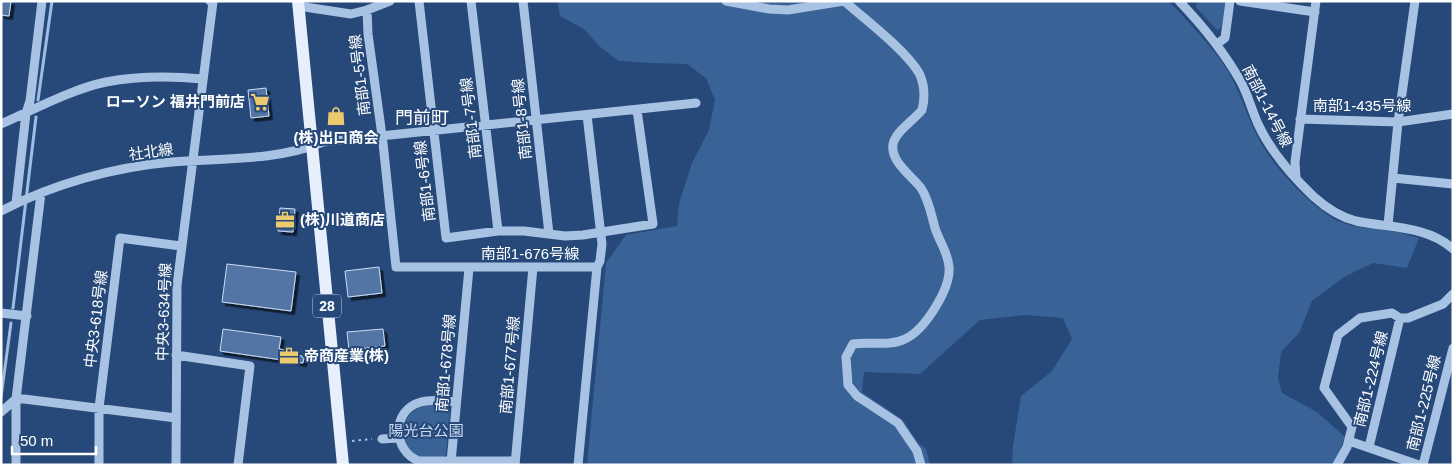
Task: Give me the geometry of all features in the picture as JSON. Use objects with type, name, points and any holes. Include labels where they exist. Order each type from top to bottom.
[{"type":"main road","name":"28","points":[[298,4],[342,465]]},
{"type":"street","points":[[18,203],[26,113],[30,102],[42,1]]},
{"type":"street","name":"中央3-634号線","points":[[176,465],[177,285],[213,2],[210,1]]},
{"type":"street","points":[[298,4],[351,14],[390,1]]},
{"type":"street","name":"南部1-6号線","points":[[420,1],[446,238],[498,231]]},
{"type":"street","name":"南部1-7号線","points":[[470,1],[498,231]]},
{"type":"street","name":"南部1-8号線","points":[[523,1],[549,234]]},
{"type":"street","points":[[726,1],[769,9],[788,10],[844,1],[892,44],[920,75],[924,89],[922,110],[898,134],[893,143],[893,151],[899,163],[921,189],[930,206],[936,232],[945,251],[949,267],[948,281],[939,303],[925,322],[908,339],[894,343],[862,342],[853,344],[846,356],[846,371],[848,385],[857,396],[898,423],[917,452],[921,465]]},
{"type":"street","name":"南部1-14号線","points":[[1178,1],[1217,44],[1242,84],[1271,149],[1314,196],[1330,210],[1355,220],[1388,225],[1435,237],[1453,248]]},
{"type":"street","points":[[1217,44],[1225,38],[1230,1]]},
{"type":"street","points":[[1240,1],[1315,12]]},
{"type":"street","points":[[1296,178],[1295,162],[1316,1]]},
{"type":"street","points":[[1388,225],[1398,122],[1415,1]]},
{"type":"street","name":"南部1-5号線","points":[[367,10],[381,136]]},
{"type":"street","points":[[1,124],[83,90],[105,83],[160,77],[203,79]]},
{"type":"street","name":"社北線","points":[[1,211],[41,193],[90,177],[149,165],[288,153],[322,142],[696,103]]},
{"type":"street","points":[[498,231],[583,235],[653,224],[637,110]]},
{"type":"street","name":"南部1-435号線","points":[[1300,119],[1398,122],[1453,114]]},
{"type":"street","points":[[587,115],[602,244],[600,261],[597,267]]},
{"type":"street","name":"南部1-676号線","points":[[381,136],[396,267],[597,267],[578,465]]},
{"type":"street","points":[[1393,178],[1453,184]]},
{"type":"street","points":[[16,465],[16,400],[41,193]]},
{"type":"street","name":"中央3-618号線","points":[[99,465],[99,408],[120,238],[181,246]]},
{"type":"street","name":"南部1-677号線","points":[[515,463],[533,267]]},
{"type":"street","name":"南部1-678号線","points":[[451,462],[469,268]]},
{"type":"street","points":[[1337,465],[1349,441],[1352,428],[1324,388],[1338,334],[1360,318],[1392,313],[1400,318],[1408,318],[1427,312],[1442,304],[1453,294]]},
{"type":"street","points":[[1,313],[27,316]]},
{"type":"street","name":"南部1-224号線","points":[[1369,447],[1400,318]]},
{"type":"street","name":"南部1-225号線","points":[[1423,465],[1453,348]]},
{"type":"street","points":[[176,355],[250,366],[238,465]]},
{"type":"street","points":[[1,412],[16,400],[176,418]]},
{"type":"street","points":[[456,402],[420,402],[410,407],[403,414],[400,421],[400,444],[411,458],[419,461],[515,463]]},
{"type":"street","points":[[382,439],[399,438]]},
{"type":"street","points":[[1349,441],[1419,465]]},
{"type":"path","points":[[351,441],[382,439]]},
{"type":"green space","points":[[557,1],[1169,1],[1222,62],[1233,80],[1261,143],[1275,164],[1295,187],[1317,207],[1345,224],[1397,232],[1419,238],[1407,268],[1373,263],[1344,277],[1312,301],[1299,333],[1281,352],[1278,378],[1282,393],[1317,412],[1345,437],[1336,461],[1332,465],[1012,465],[1021,396],[1052,371],[1072,339],[1063,318],[1026,315],[980,320],[920,374],[864,372],[862,392],[903,420],[918,443],[926,449],[930,465],[587,465],[606,263],[626,235],[677,226],[679,204],[692,163],[709,130],[715,100],[706,78],[687,64],[619,61],[599,46],[584,29],[560,16]]},
{"type":"green space","points":[[1197,1],[1226,1],[1221,28],[1217,30],[1196,7]]},
{"type":"green space","name":"陽光台公園","points":[[429,405],[447,406],[450,410],[446,455],[442,458],[418,456],[404,444],[402,436],[406,420],[412,413],[419,408]]},
{"type":"building","points":[[1,1],[11,1],[9,16],[1,15]]},
{"type":"building","points":[[266,88],[269,116],[251,118],[248,90]]},
{"type":"building","points":[[280,208],[295,209],[293,232],[278,231]]},
{"type":"building","points":[[227,264],[296,272],[291,311],[222,302]]},
{"type":"building","points":[[379,267],[382,293],[348,297],[345,271]]},
{"type":"building","points":[[223,329],[281,337],[279,349],[293,351],[293,354],[302,356],[304,358],[303,363],[220,351]]},
{"type":"building","points":[[383,329],[385,346],[349,350],[347,332]]},
{"type":"waterway","points":[[38,100],[52,1]]},
{"type":"waterway","points":[[13,308],[36,117]]},
{"type":"waterway","points":[[1,397],[11,323]]},
{"type":"place","name":"ローソン 福井門前店","points":[[260,102]]},
{"type":"place","name":"(株)出口商会","points":[[336,116]]},
{"type":"place","name":"(株)川道商店","points":[[285,220]]},
{"type":"place","name":"帝商産業(株)","points":[[289,356]]},
{"type":"district","name":"門前町","points":[[422,118]]}]
